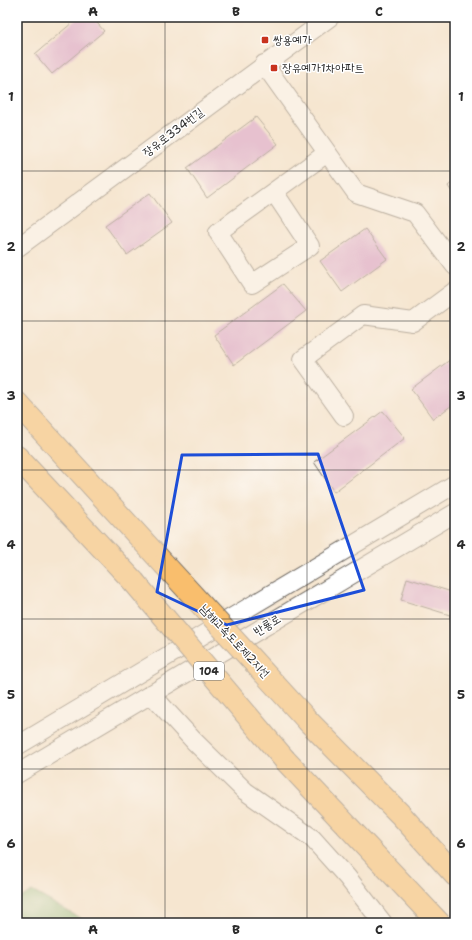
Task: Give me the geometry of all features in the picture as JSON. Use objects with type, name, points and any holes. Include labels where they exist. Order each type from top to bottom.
[{"type":"highway","name":"남해고속도로제2지선","points":[[17,404],[309,722],[400,814],[455,875]]},
{"type":"highway","name":"104","points":[[17,457],[134,582],[285,760],[439,923]]},
{"type":"street","name":"장유로334번길","points":[[17,248],[264,64],[330,17]]},
{"type":"street","points":[[264,64],[356,194],[415,213],[455,266]]},
{"type":"street","points":[[274,192],[310,246],[252,284],[218,232],[327,153]]},
{"type":"street","points":[[344,416],[303,359],[363,315],[413,322],[455,291]]},
{"type":"street","name":"반룡로","points":[[17,746],[455,484]]},
{"type":"street","name":"반룡로","points":[[17,774],[455,513]]},
{"type":"street","points":[[151,694],[194,741],[245,791],[312,838],[347,877],[383,923]]},
{"type":"highlighted area","points":[[318,454],[364,590],[227,625],[157,592],[182,455]]},
{"type":"green space","points":[[32,891],[89,923],[17,923],[17,900]]},
{"type":"building","points":[[79,17],[92,17],[104,31],[52,74],[35,54]]},
{"type":"building","points":[[17,95],[21,100],[17,103]]},
{"type":"building","points":[[256,117],[278,144],[207,198],[187,168]]},
{"type":"building","points":[[455,180],[455,197],[448,186]]},
{"type":"building","points":[[150,193],[172,223],[127,255],[105,225]]},
{"type":"building","points":[[365,229],[387,259],[342,292],[320,261]]},
{"type":"building","points":[[283,284],[306,311],[234,365],[214,335]]},
{"type":"building","points":[[455,356],[455,403],[433,419],[411,389]]},
{"type":"building","points":[[383,411],[405,438],[334,492],[314,462]]},
{"type":"building","points":[[407,578],[455,593],[455,657],[453,657],[450,615],[401,600]]},
{"type":"building","points":[[17,637],[21,643],[17,646]]},
{"type":"place","name":"쌍용예가","points":[[265,40]]},
{"type":"place","name":"장유예가1차아파트","points":[[274,68]]}]
